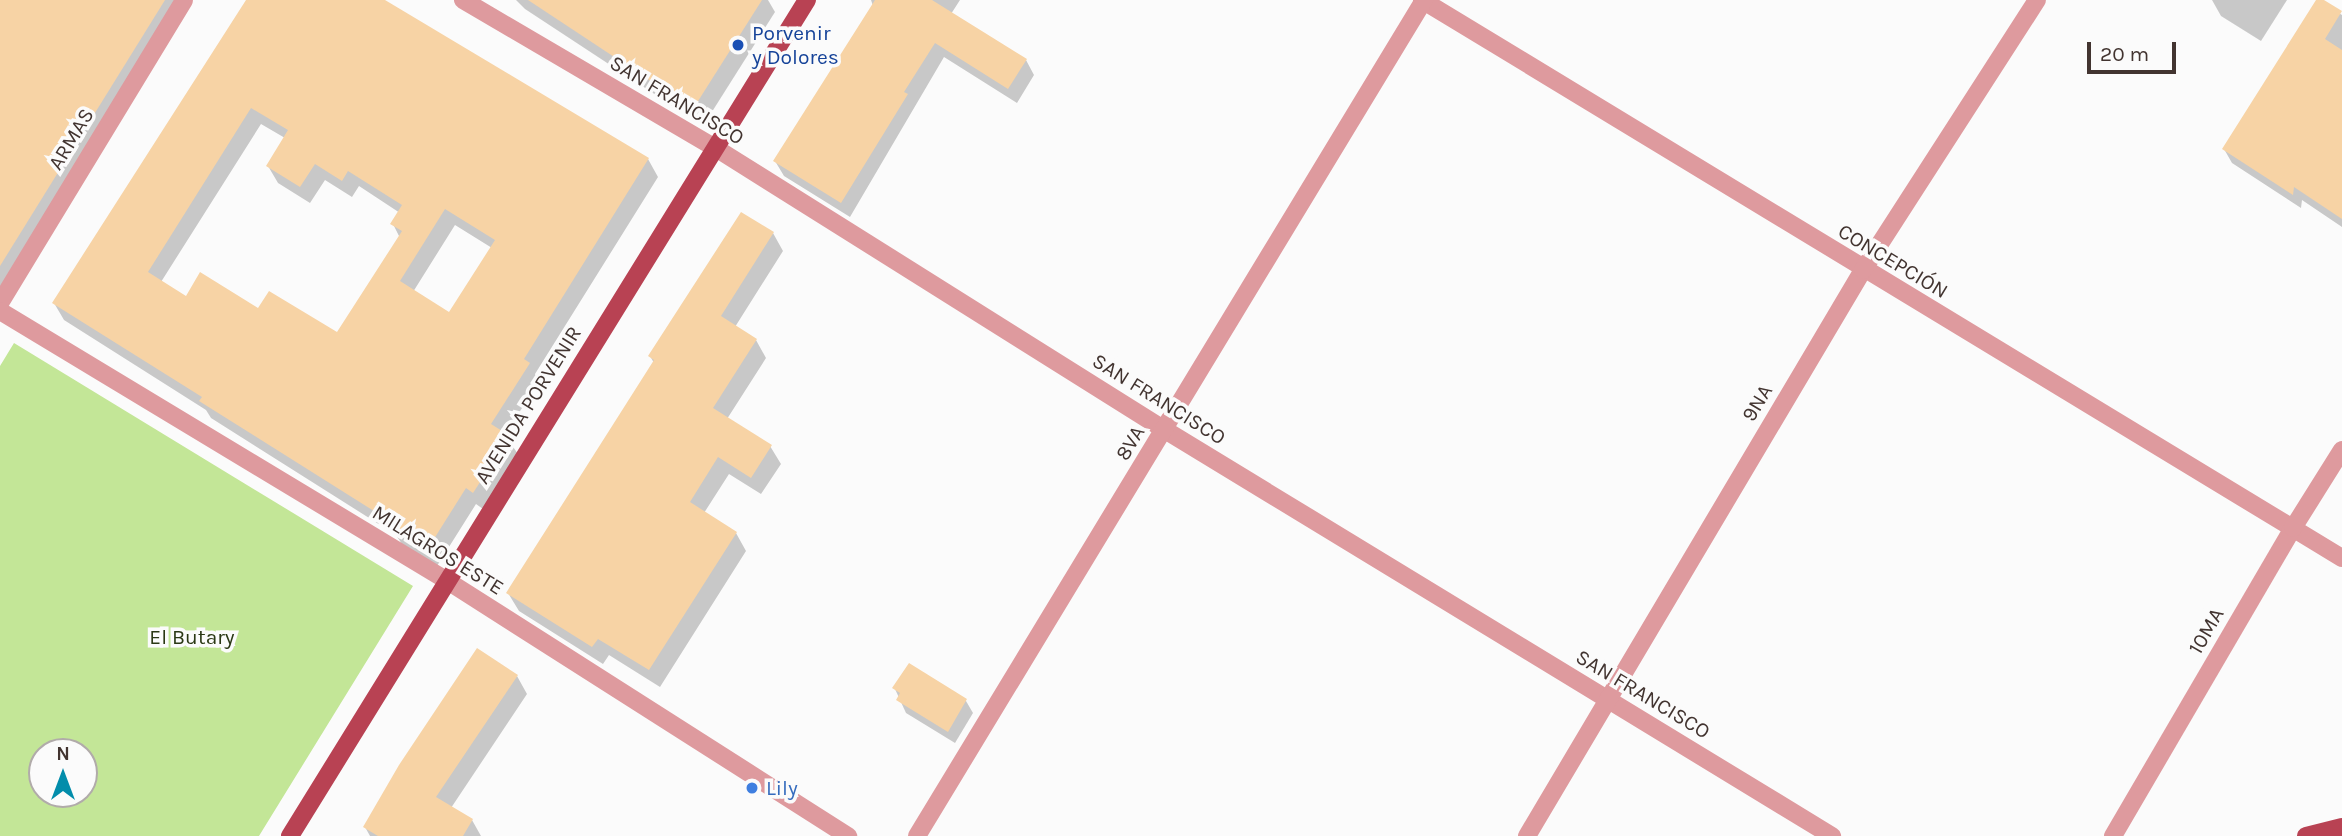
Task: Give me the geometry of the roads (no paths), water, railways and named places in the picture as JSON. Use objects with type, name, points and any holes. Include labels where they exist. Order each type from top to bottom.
[{"type":"main road","name":"AVENIDA PORVENIR","points":[[290,836],[807,0]]},
{"type":"main road","points":[[2306,836],[2342,827]]},
{"type":"street","name":"ARMAS","points":[[0,303],[184,0]]},
{"type":"street","name":"SAN FRANCISCO","points":[[463,0],[714,147],[1165,429],[1832,836]]},
{"type":"street","name":"CONCEPCIÓN","points":[[1423,0],[1863,270],[2342,558]]},
{"type":"street","name":"8VA","points":[[917,836],[1423,0]]},
{"type":"street","name":"9NA","points":[[1527,836],[1863,270],[2037,0]]},
{"type":"street","name":"MILAGROS ESTE","points":[[0,311],[446,580],[848,836]]},
{"type":"street","name":"10MA","points":[[2113,836],[2293,528],[2342,450]]},
{"type":"place","name":"Porvenir y Dolores","points":[[738,45]]},
{"type":"place","name":"Lily","points":[[752,788]]},
{"type":"park label","name":"El Butary","points":[[192,637]]}]
